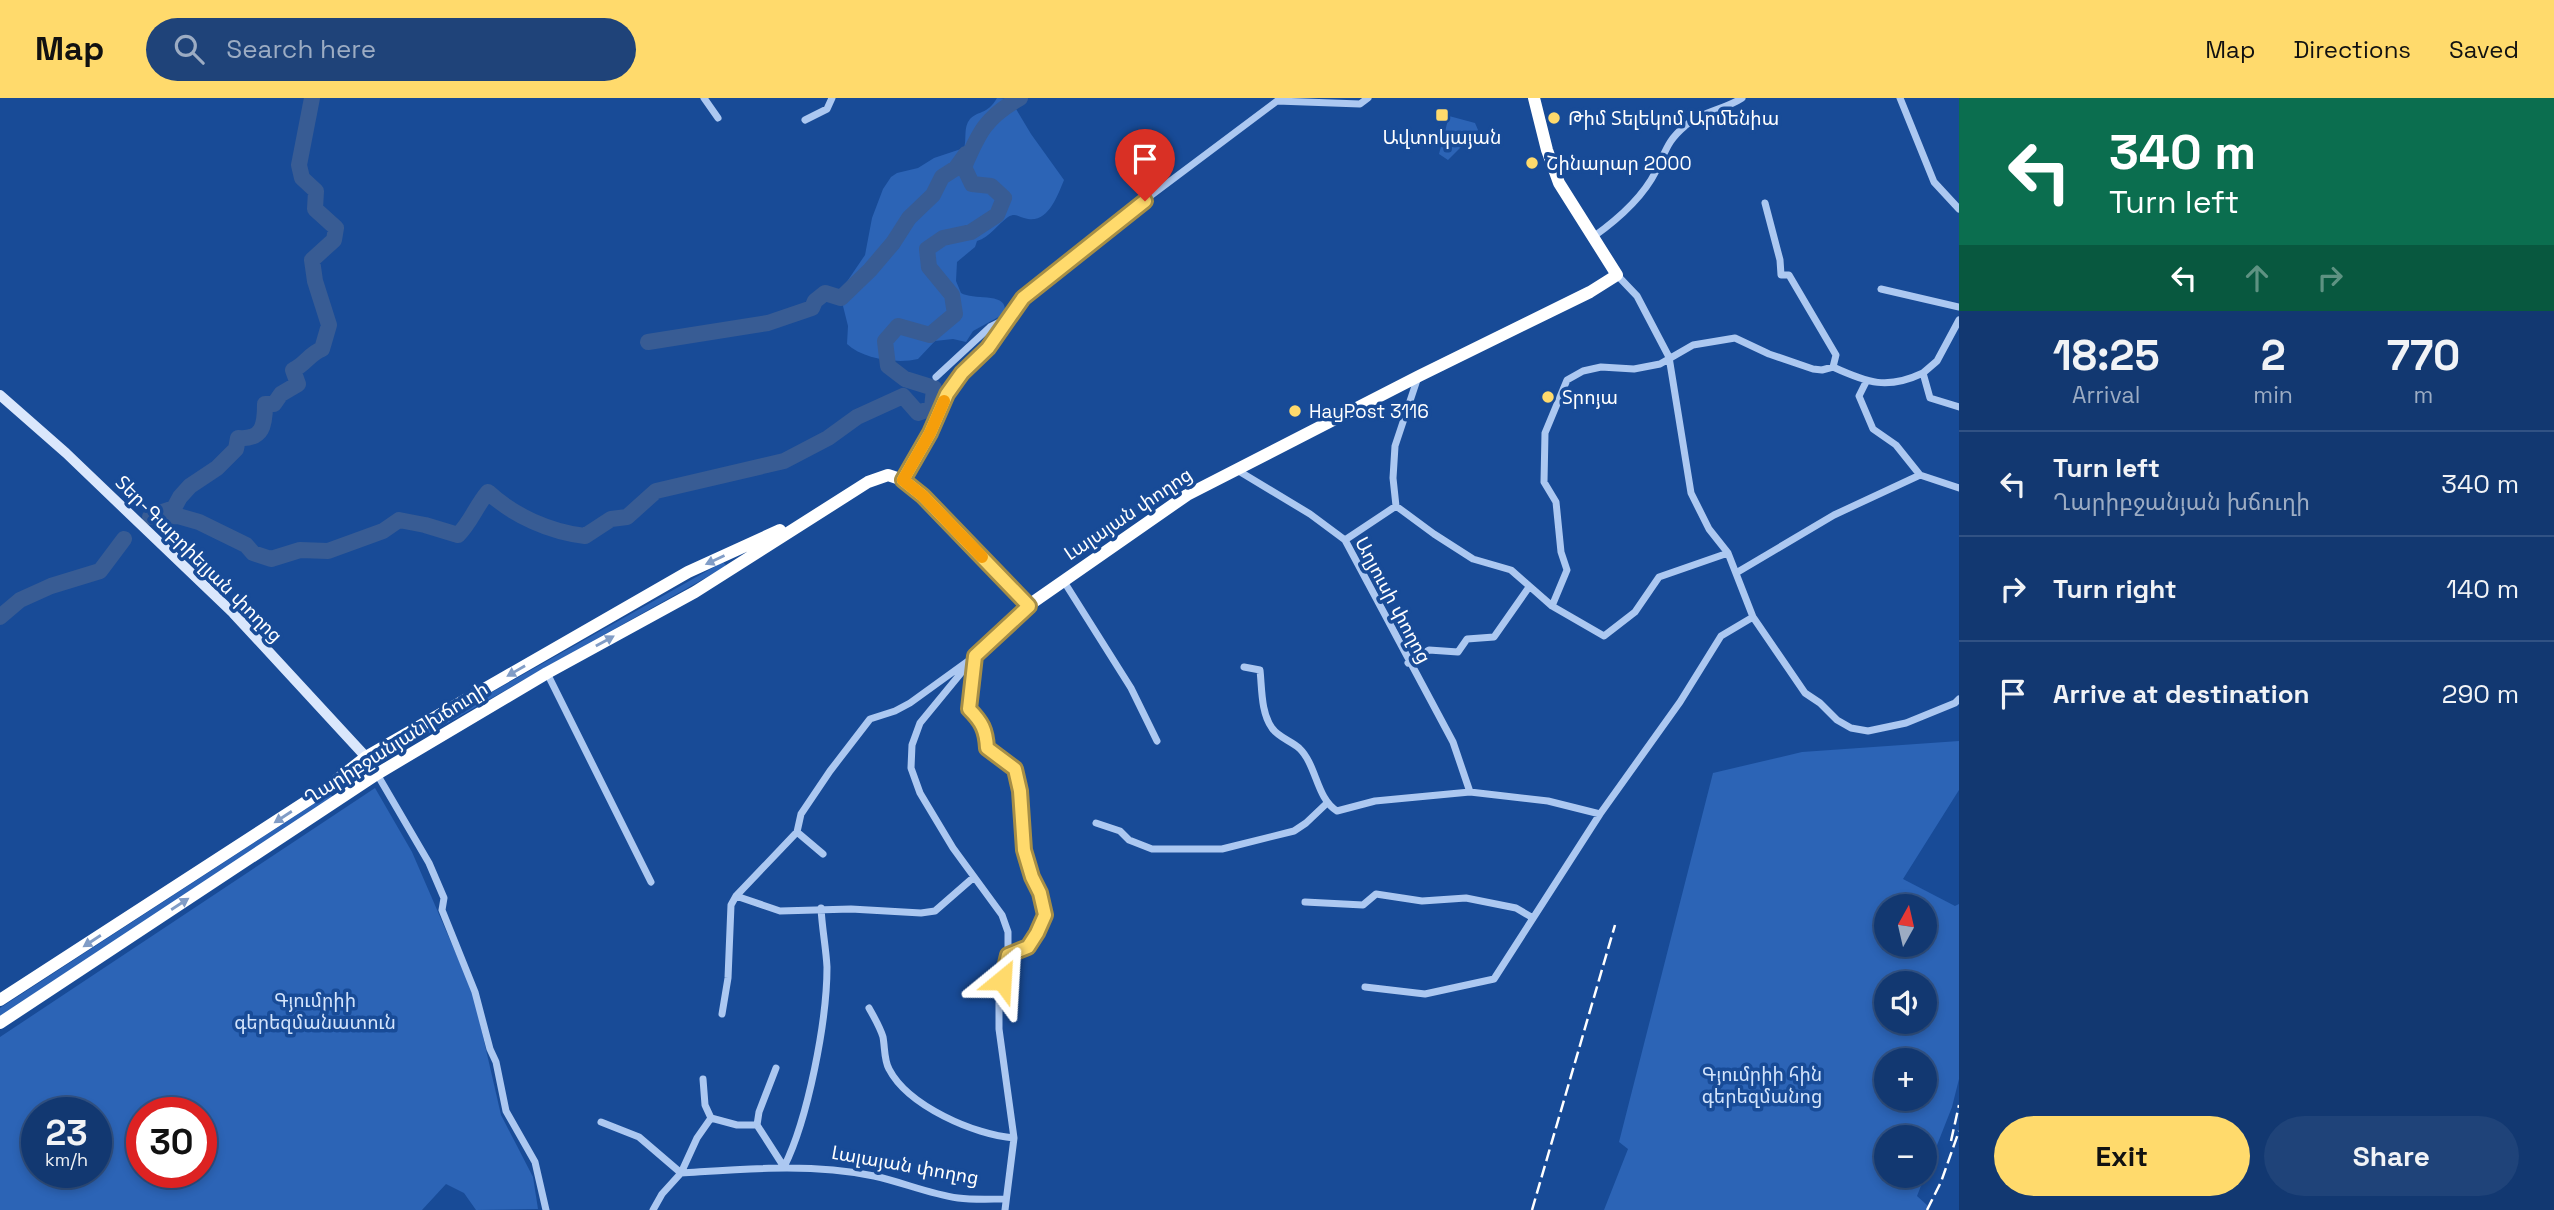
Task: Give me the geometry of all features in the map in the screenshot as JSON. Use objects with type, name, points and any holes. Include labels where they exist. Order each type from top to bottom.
[{"type":"highway","points":[[1534,98],[1547,150],[1559,183],[1618,275]]},
{"type":"highway","name":"Լալայան փողոց","points":[[1029,606],[1186,495],[1590,292],[1618,275]]},
{"type":"highway","name":"Ղարիբջանյան խճուղի","points":[[0,1023],[377,774],[547,673],[695,592],[868,482],[888,475],[903,480]]},
{"type":"highway","points":[[903,480],[923,496],[1029,606]]},
{"type":"highway","name":"Ղարիբջանյան խճուղի","points":[[0,1000],[324,790],[366,757],[688,572],[821,510]]},
{"type":"main road","name":"Տեր-Գաբրիելյան փողոց","points":[[0,394],[66,453],[233,614],[366,757],[377,774]]},
{"type":"street","points":[[704,98],[718,118]]},
{"type":"street","points":[[806,120],[827,109],[832,98]]},
{"type":"street","points":[[903,480],[930,433],[947,394],[962,373],[988,348],[1023,298],[1129,212],[1275,100],[1360,104],[1368,98]]},
{"type":"street","points":[[1593,237],[1620,218],[1655,172],[1665,147],[1685,125],[1705,112],[1730,106],[1742,98]]},
{"type":"street","points":[[1900,98],[1934,182],[1959,209]]},
{"type":"street","points":[[1765,203],[1780,260],[1781,275],[1790,275],[1836,355],[1833,367]]},
{"type":"street","points":[[1618,275],[1637,296],[1669,357],[1691,493],[1709,529],[1728,553],[1753,617],[1805,693],[1837,720],[1851,728],[1868,731],[1906,723],[1959,699]]},
{"type":"street","points":[[1881,289],[1959,307]]},
{"type":"street","points":[[936,377],[990,327],[1007,319]]},
{"type":"street","points":[[1552,606],[1567,570],[1561,552],[1556,502],[1544,482],[1545,433],[1567,380],[1583,371],[1601,367],[1634,369],[1660,364],[1693,345],[1735,338],[1769,354],[1813,369],[1833,367],[1867,382],[1906,381],[1923,373],[1937,361],[1959,320]]},
{"type":"street","points":[[1923,373],[1930,398],[1959,407]]},
{"type":"street","points":[[1419,376],[1395,446],[1392,478],[1396,506],[1473,559],[1511,570],[1552,606],[1604,636],[1635,612],[1659,577],[1728,553]]},
{"type":"street","points":[[1867,382],[1859,396],[1873,429],[1896,445],[1920,475],[1959,488]]},
{"type":"street","name":"Աղյուսի փողոց","points":[[1236,469],[1310,514],[1345,540],[1452,742],[1470,792]]},
{"type":"street","points":[[1736,573],[1834,515],[1920,475]]},
{"type":"street","points":[[1345,540],[1396,506]]},
{"type":"street","points":[[1063,580],[1131,688],[1157,741]]},
{"type":"street","points":[[1408,663],[1429,650],[1458,652],[1467,639],[1493,637],[1529,587]]},
{"type":"street","name":"Լալայան փողոց","points":[[737,896],[797,832],[801,814],[870,719],[910,703],[975,656],[1029,606]]},
{"type":"street","points":[[1365,987],[1425,994],[1494,979],[1600,814],[1680,702],[1721,636],[1753,617]]},
{"type":"street","points":[[975,656],[969,709],[981,720],[986,731],[987,748],[1015,769],[1020,791],[1024,850],[1045,915],[1028,947],[1008,955]]},
{"type":"street","name":"Լալայան փողոց","points":[[681,1173],[784,1167],[876,1176],[958,1198],[1006,1199],[1014,1138],[999,1029],[999,1003],[1008,955],[1008,932],[1002,915],[953,849],[920,793],[911,768],[912,745],[920,723],[975,656]]},
{"type":"street","points":[[1244,667],[1260,670],[1263,705],[1272,729],[1300,749],[1326,804],[1337,811],[1375,801],[1470,792],[1548,802],[1600,814]]},
{"type":"street","points":[[547,673],[651,882]]},
{"type":"street","points":[[377,774],[423,848],[444,898],[442,910],[475,992],[496,1062],[506,1111],[535,1162],[546,1210]]},
{"type":"street","points":[[1096,823],[1120,831],[1129,840],[1152,849],[1222,849],[1294,831],[1326,804]]},
{"type":"street","points":[[797,832],[823,854]]},
{"type":"street","points":[[722,1013],[728,978],[731,905],[737,896],[780,911],[821,908],[921,913],[935,911],[974,877]]},
{"type":"street","points":[[1305,902],[1363,905],[1376,894],[1422,901],[1465,898],[1516,908],[1533,918]]},
{"type":"street","points":[[784,1167],[794,1147],[818,1051],[827,967],[821,908]]},
{"type":"street","points":[[869,1008],[883,1037],[887,1067],[900,1086],[918,1102],[951,1118],[995,1137],[1014,1138]]},
{"type":"street","points":[[776,1068],[759,1112],[757,1125],[784,1167]]},
{"type":"street","points":[[703,1079],[705,1105],[711,1118]]},
{"type":"street","points":[[711,1118],[737,1125],[757,1125]]},
{"type":"street","points":[[653,1210],[662,1194],[681,1173],[697,1138],[711,1118]]},
{"type":"street","points":[[601,1122],[639,1137],[681,1173]]},
{"type":"street","points":[[1005,1210],[1006,1199]]},
{"type":"green space","points":[[997,98],[1010,99],[1064,180],[1045,214],[1032,219],[1014,215],[1008,217],[990,234],[977,241],[975,247],[957,262],[956,281],[961,293],[997,299],[1005,307],[1004,314],[973,331],[966,342],[953,339],[935,341],[918,359],[881,359],[854,349],[847,344],[848,326],[841,298],[846,283],[865,255],[872,218],[883,189],[897,173],[918,168],[934,158],[964,148],[968,122],[973,116],[990,107]]},
{"type":"green space","points":[[1449,116],[1475,123],[1478,130],[1448,160],[1439,154]]},
{"type":"green space","points":[[723,562],[726,565],[723,568],[385,758],[382,754]]},
{"type":"green space","name":"Գյումրիի հին գերեզմանոց","points":[[1959,741],[1959,790],[1903,879],[1932,894],[1874,894],[1874,957],[1937,957],[1937,897],[1955,906],[1959,904],[1959,1079],[1952,1107],[1937,1145],[1937,1125],[1874,1125],[1874,1188],[1920,1188],[1917,1196],[1928,1206],[1926,1210],[1604,1210],[1628,1149],[1619,1142],[1713,773],[1802,752]]},
{"type":"green space","name":"Գյումրիի գերեզմանատուն","points":[[375,788],[412,852],[473,993],[501,1115],[533,1177],[538,1209],[476,1210],[464,1193],[446,1184],[422,1210],[0,1210],[0,1037]]},
{"type":"green space","points":[[329,794],[334,797],[0,1016],[0,1008]]},
{"type":"waterway","points":[[159,513],[174,508],[190,486],[217,468],[236,449],[238,438],[258,434],[263,425],[265,404],[274,404],[281,394],[298,384],[293,370],[322,349],[329,325],[315,281],[312,260],[334,240],[336,228],[315,209],[316,191],[302,178],[299,165],[312,98]]},
{"type":"waterway","points":[[150,517],[178,516],[199,522],[246,545],[253,553],[271,559],[300,550],[328,551],[383,531],[399,520],[458,535],[488,492],[533,522],[585,536],[611,519],[627,517],[656,491],[784,461],[828,438],[857,417],[903,396],[918,413],[932,408],[934,388],[905,379],[888,366],[885,341],[898,326],[930,335],[955,314],[952,295],[929,267],[927,249],[943,238],[971,232],[997,215],[1004,198],[991,186],[972,184],[964,167],[985,126],[999,112],[1020,98]]},
{"type":"waterway","points":[[648,342],[768,323],[812,308],[815,301],[825,293],[841,298],[870,270],[893,243],[909,218],[933,195],[942,177],[956,168],[966,154]]},
{"type":"waterway","points":[[0,617],[20,600],[51,586],[100,571],[124,539]]},
{"type":"railway","points":[[1532,1210],[1615,925]]},
{"type":"railway","points":[[1951,1141],[1959,1105]]},
{"type":"railway","points":[[1927,1210],[1941,1182],[1959,1131]]},
{"type":"slow traffic","points":[[944,401],[930,433],[903,480],[923,496],[982,557]]},
{"type":"place","name":"Ավտոկայան","points":[[1442,115]]},
{"type":"place","name":"Թիմ Տելեկոմ Արմենիա","points":[[1554,118]]},
{"type":"place","name":"Շինարար 2000","points":[[1532,163]]},
{"type":"place","name":"Տրոյա","points":[[1548,397]]},
{"type":"place","name":"HayPost 3116","points":[[1295,411]]},
{"type":"route","points":[[1002,980],[1008,955],[1028,947],[1045,915],[1024,850],[1020,791],[1015,769],[987,748],[986,731],[981,720],[969,709],[975,656],[1029,606],[923,496],[903,480],[930,433],[947,394],[962,373],[988,348],[1023,298],[1145,201]]}]
